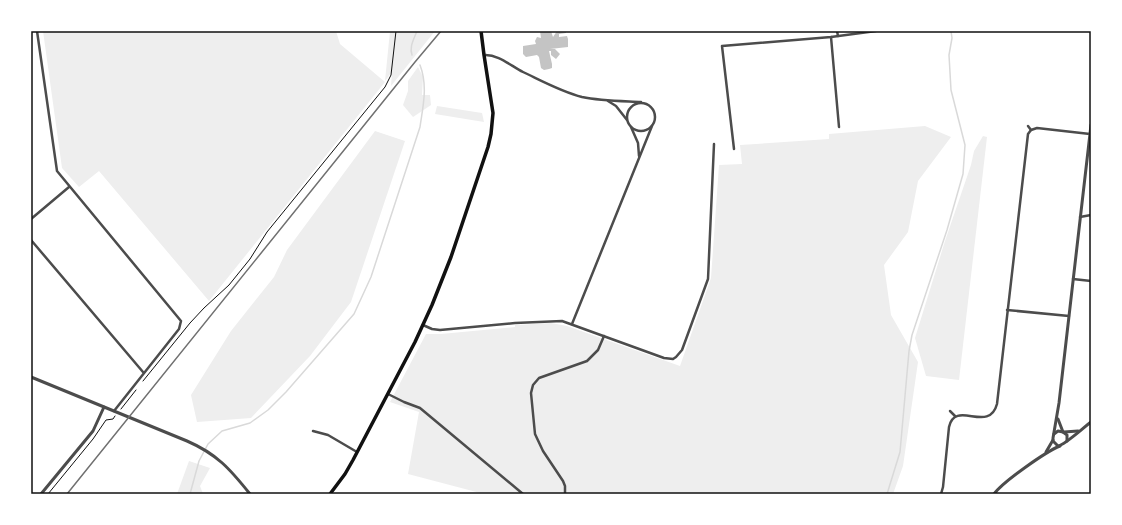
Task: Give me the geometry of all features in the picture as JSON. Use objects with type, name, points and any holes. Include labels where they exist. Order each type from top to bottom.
[{"type":"main road","points":[[330,494],[345,474],[423,325],[451,257],[490,140],[493,113],[484,56],[482,31]]},
{"type":"street","points":[[37,31],[56,168],[58,173],[180,319],[180,327],[143,372],[114,411]]},
{"type":"street","points":[[837,31],[838,36]]},
{"type":"street","points":[[734,149],[722,46],[832,37],[876,31]]},
{"type":"street","points":[[832,37],[839,128]]},
{"type":"street","points":[[484,56],[489,55],[496,57],[525,73],[569,93],[582,97],[605,100],[646,102],[654,112],[655,120],[572,324]]},
{"type":"street","points":[[605,100],[616,106],[631,126],[640,148],[639,161]]},
{"type":"street","points":[[628,122],[627,118],[629,111],[640,102]]},
{"type":"street","points":[[1045,454],[1053,437],[1057,418],[1091,125]]},
{"type":"street","points":[[631,126],[642,131],[652,126]]},
{"type":"street","points":[[1028,126],[1031,130]]},
{"type":"street","points":[[941,494],[950,424],[952,419],[955,416],[963,415],[986,417],[994,412],[997,400],[1028,134],[1031,130],[1037,128],[1090,134]]},
{"type":"street","points":[[423,325],[432,329],[440,330],[562,321],[664,358],[673,359],[682,350],[708,279],[714,144]]},
{"type":"street","points":[[31,218],[69,186]]},
{"type":"street","points":[[1080,217],[1091,215]]},
{"type":"street","points":[[31,240],[143,372]]},
{"type":"street","points":[[1073,279],[1091,281]]},
{"type":"street","points":[[1007,310],[1069,316]]},
{"type":"street","points":[[565,494],[564,483],[540,446],[535,434],[531,390],[539,378],[590,359],[598,350],[604,336]]},
{"type":"street","points":[[31,377],[208,451],[230,469],[250,494]]},
{"type":"street","points":[[387,394],[404,402],[416,405],[523,494]]},
{"type":"street","points":[[41,494],[93,431],[104,407]]},
{"type":"street","points":[[950,411],[955,416]]},
{"type":"street","points":[[1057,418],[1063,432],[1067,436],[1066,442]]},
{"type":"street","points":[[994,494],[1006,483],[1045,454],[1066,442],[1091,422]]},
{"type":"street","points":[[1053,437],[1057,432],[1080,430]]},
{"type":"street","points":[[314,431],[328,435],[357,452]]},
{"type":"street","points":[[1053,437],[1056,444],[1060,446]]},
{"type":"path","points":[[140,383],[146,378],[204,308],[229,285],[250,259],[267,232],[385,87],[391,74],[396,31]]},
{"type":"path","points":[[122,408],[137,388]]},
{"type":"path","points":[[48,494],[93,439],[106,420],[114,418]]},
{"type":"shaded area","points":[[43,31],[336,31],[340,44],[385,82],[209,301],[99,171],[79,187],[62,168]]},
{"type":"shaded area","points":[[390,31],[435,31],[391,86],[392,72],[385,81]]},
{"type":"shaded area","points":[[418,67],[423,77],[422,95],[430,95],[431,105],[413,117],[403,105],[408,91],[408,81]]},
{"type":"shaded area","points":[[437,106],[482,113],[484,122],[435,114]]},
{"type":"shaded area","points":[[925,126],[951,137],[918,181],[908,232],[884,265],[891,315],[918,362],[903,466],[893,494],[484,494],[408,474],[419,412],[390,402],[426,334],[441,334],[515,327],[515,325],[551,323],[567,326],[680,366],[711,278],[719,165],[742,164],[740,145],[829,139],[829,134]]},
{"type":"shaded area","points":[[375,131],[405,141],[351,302],[310,356],[251,418],[197,422],[191,395],[231,331],[274,277],[287,250]]},
{"type":"shaded area","points":[[983,136],[987,137],[959,380],[926,376],[915,338],[945,241],[971,165],[974,151]]},
{"type":"shaded area","points":[[189,461],[210,468],[200,486],[203,494],[177,494]]},
{"type":"building","points":[[540,31],[551,31],[553,37],[557,31],[566,31],[566,33],[559,34],[559,37],[567,36],[568,39],[568,47],[550,49],[555,49],[560,54],[556,59],[551,55],[551,51],[549,51],[552,68],[544,70],[541,68],[539,57],[537,55],[526,57],[523,54],[523,46],[536,44],[535,41],[537,37],[541,38]]},
{"type":"waterway","points":[[412,55],[411,46],[417,31]]},
{"type":"waterway","points":[[887,494],[900,452],[909,351],[912,335],[947,230],[963,174],[965,145],[951,90],[949,55],[952,38],[951,31]]},
{"type":"waterway","points":[[190,494],[199,461],[208,444],[222,431],[250,423],[268,410],[286,392],[354,314],[371,277],[420,127],[424,88],[420,65]]},
{"type":"railway","points":[[67,494],[441,31]]}]
